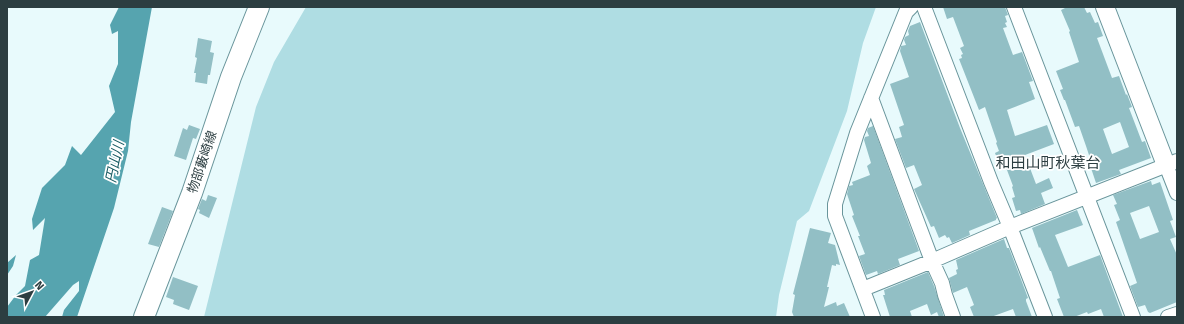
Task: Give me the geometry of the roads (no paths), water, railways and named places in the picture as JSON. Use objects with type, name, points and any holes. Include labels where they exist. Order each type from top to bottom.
[{"type":"main road","name":"物部藪崎線","points":[[144,317],[192,193],[231,77],[259,7]]},
{"type":"street","points":[[874,317],[835,216],[835,204],[857,133],[906,12],[911,7]]},
{"type":"street","points":[[924,7],[991,182],[1045,317]]},
{"type":"street","points":[[1014,7],[1088,196],[1133,317]]},
{"type":"street","points":[[1105,7],[1172,163],[1177,193]]},
{"type":"street","points":[[871,98],[932,262],[942,282],[953,317]]},
{"type":"street","points":[[863,289],[932,262],[1010,227],[1172,163]]},
{"type":"street","points":[[1168,317],[1177,314]]},
{"type":"water","name":"円山川","points":[[119,7],[152,7],[131,122],[128,151],[114,208],[77,317],[62,317],[64,310],[79,291],[79,281],[73,285],[45,317],[7,317],[7,307],[25,286],[30,260],[39,255],[45,218],[33,230],[32,219],[42,188],[65,165],[72,146],[81,155],[115,112],[109,86],[118,64],[118,31],[112,34],[110,25]]},
{"type":"water","points":[[16,255],[13,266],[7,275],[7,263]]},
{"type":"district","name":"和田山町秋葉台","points":[[1048,163]]}]
